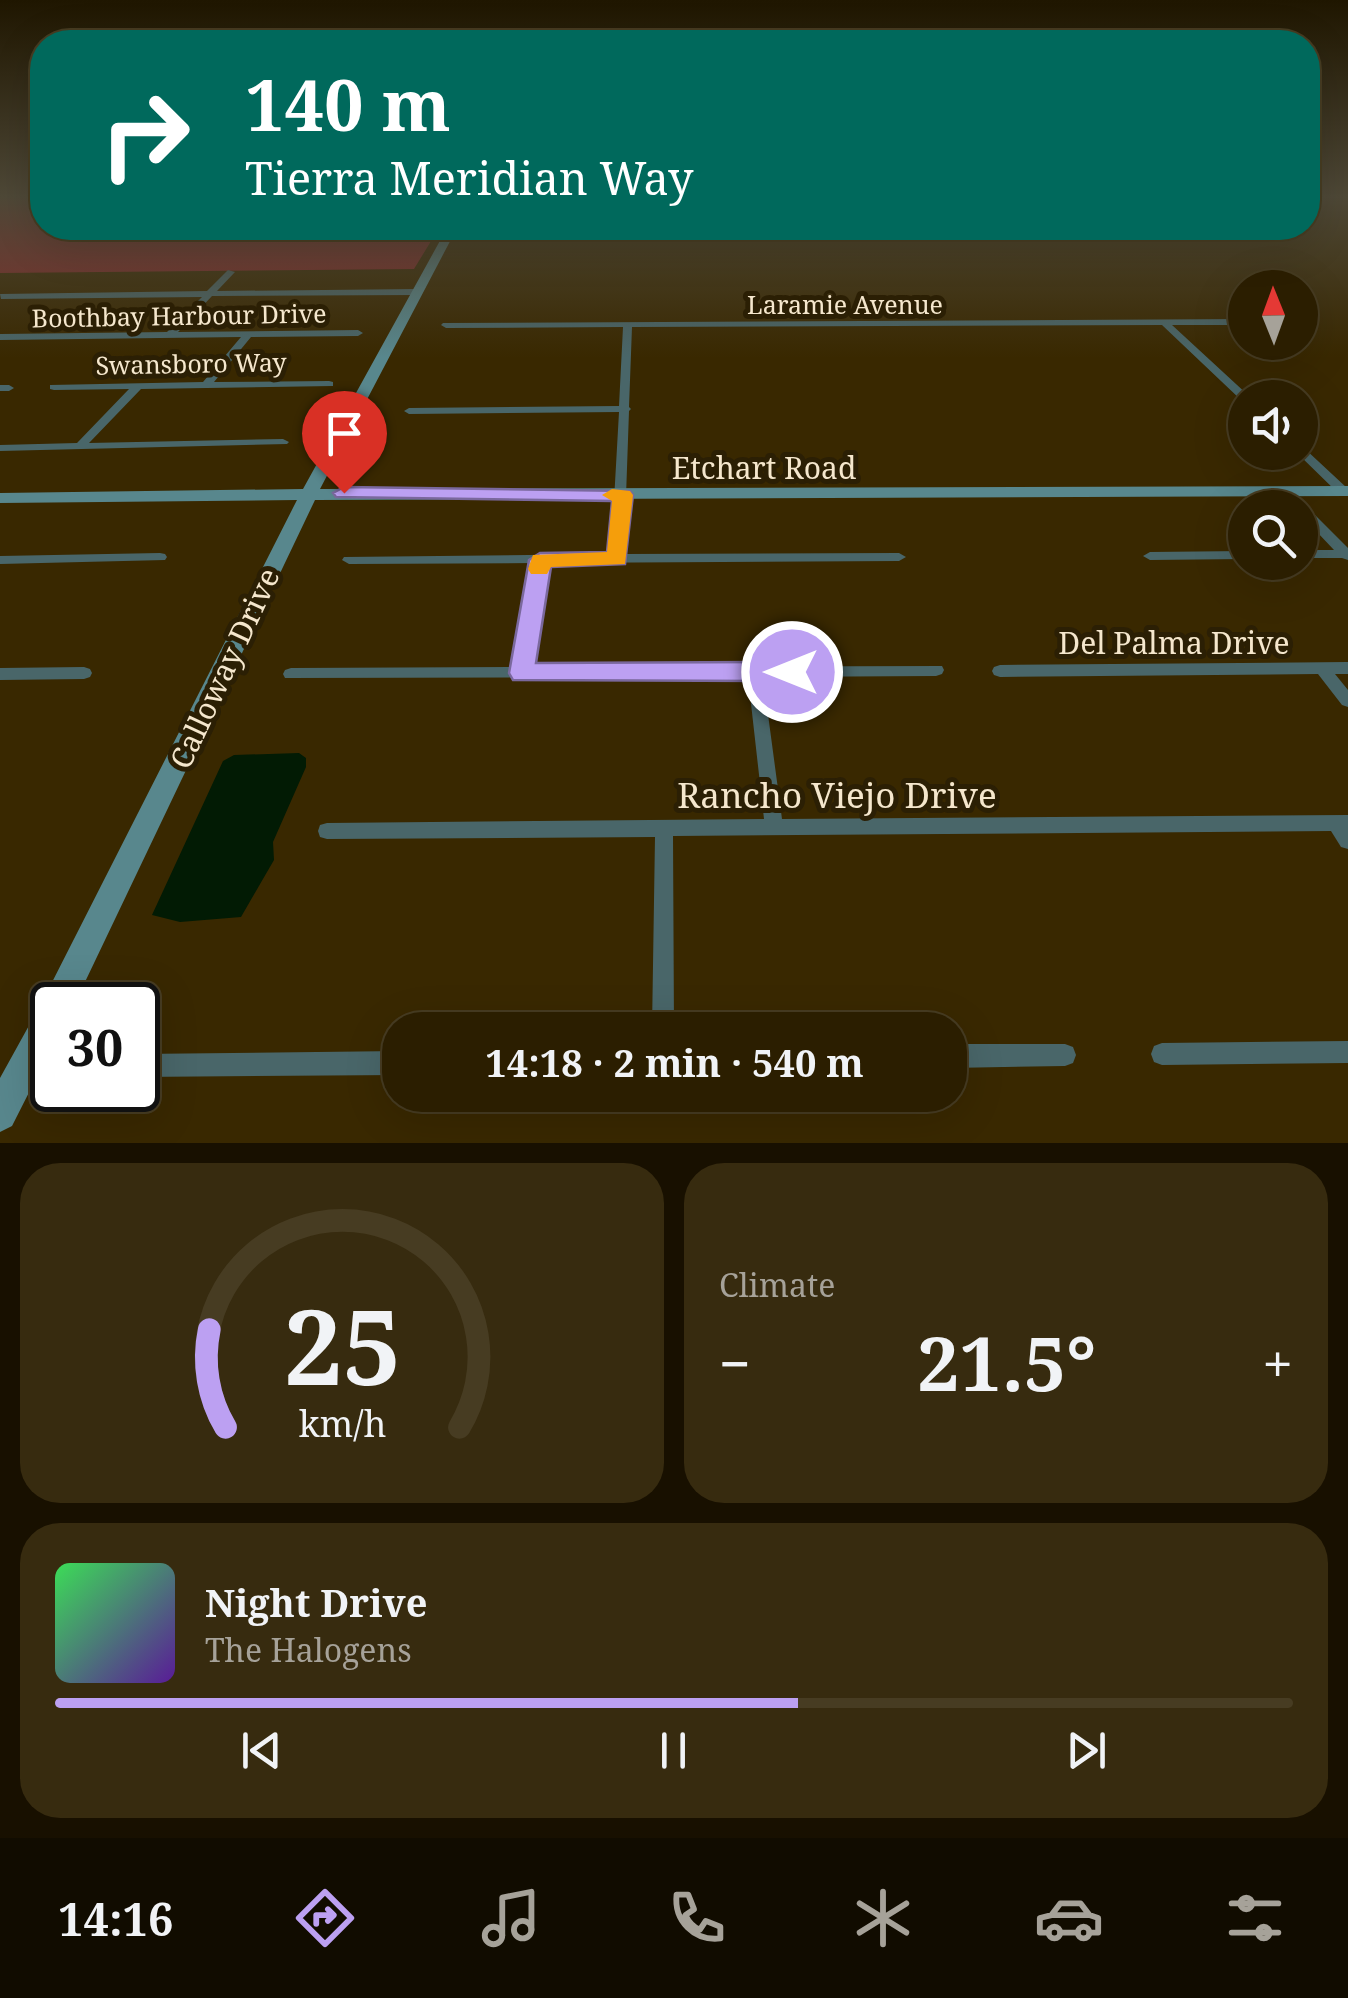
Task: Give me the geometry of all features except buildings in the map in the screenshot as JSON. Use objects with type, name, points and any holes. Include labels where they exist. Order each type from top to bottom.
[{"type":"street","name":"Calloway Drive","points":[[69,982],[178,766],[308,493],[439,251]]},
{"type":"street","points":[[169,336],[231,272]]},
{"type":"street","points":[[1,296],[416,292]]},
{"type":"street","points":[[1165,322],[1228,382]]},
{"type":"street","name":"Laramie Avenue","points":[[446,326],[1228,322]]},
{"type":"street","points":[[617,559],[628,324]]},
{"type":"street","name":"Boothbay Harbour Drive","points":[[0,338],[358,333]]},
{"type":"street","points":[[206,385],[248,335]]},
{"type":"street","name":"Swansboro Way","points":[[54,387],[329,384]]},
{"type":"street","points":[[79,447],[138,386]]},
{"type":"street","points":[[409,411],[626,409]]},
{"type":"street","points":[[0,448],[284,442]]},
{"type":"street","points":[[1318,466],[1346,490]]},
{"type":"street","name":"Etchart Road","points":[[1318,491],[1346,490]]},
{"type":"street","name":"Etchart Road","points":[[0,498],[308,493],[1228,492]]},
{"type":"street","points":[[1318,526],[1347,555]]},
{"type":"street","points":[[1318,554],[1347,555]]},
{"type":"street","points":[[1150,556],[1228,555]]},
{"type":"street","points":[[0,560],[160,557]]},
{"type":"street","points":[[348,560],[900,557]]},
{"type":"street","points":[[522,673],[540,560]]},
{"type":"street","points":[[1322,668],[1348,701]]},
{"type":"street","name":"Del Palma Drive","points":[[1000,671],[1348,668]]},
{"type":"street","points":[[291,674],[936,670]]},
{"type":"street","points":[[755,672],[774,827]]},
{"type":"street","points":[[0,674],[84,673]]},
{"type":"street","points":[[1342,823],[1348,841]]},
{"type":"street","name":"Rancho Viejo Drive","points":[[328,832],[1342,823]]},
{"type":"street","points":[[664,828],[664,1012]]},
{"type":"street","points":[[1162,1054],[1348,1052]]},
{"type":"street","points":[[967,1056],[1064,1055]]},
{"type":"street","points":[[160,1066],[382,1062]]},
{"type":"street","points":[[0,1114],[30,1078]]},
{"type":"shaded area","points":[[0,251],[425,251],[414,269],[0,273]]},
{"type":"shaded area","points":[[299,753],[306,758],[306,767],[273,842],[274,860],[241,917],[180,922],[152,915],[223,761],[234,755]]},
{"type":"slow traffic","points":[[539,569],[540,560],[617,559],[622,495],[612,495]]},
{"type":"route","points":[[344,493],[622,495],[617,559],[540,560],[522,673],[792,672]]}]
